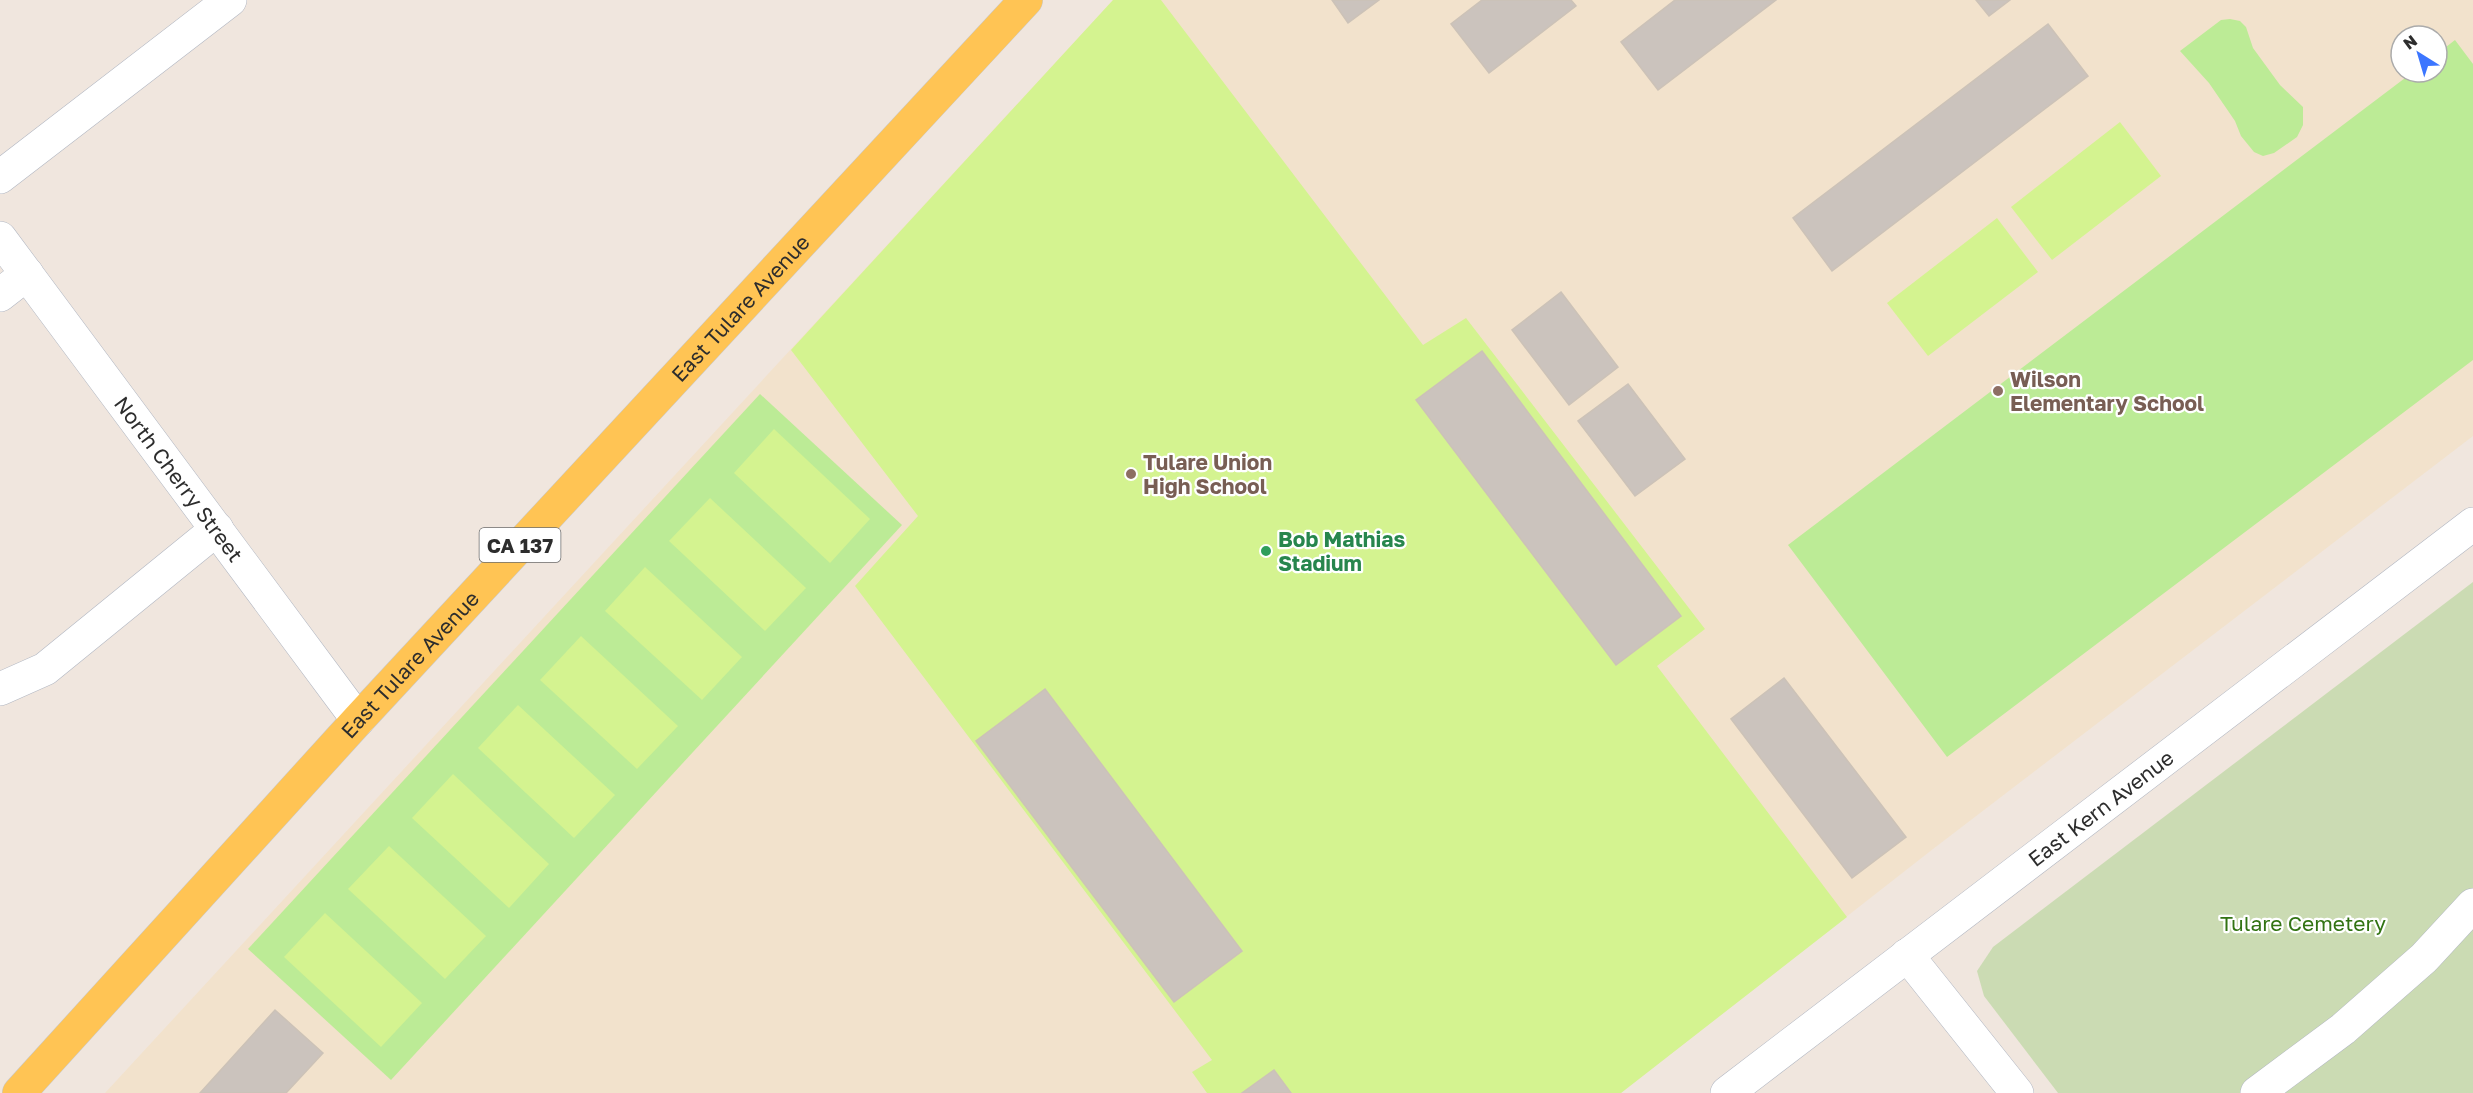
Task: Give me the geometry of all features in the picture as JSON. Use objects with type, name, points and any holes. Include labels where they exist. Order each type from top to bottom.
[{"type":"main road","name":"East Tulare Avenue","points":[[19,1093],[358,720],[1026,0]]},
{"type":"street","points":[[0,177],[230,0]]},
{"type":"street","name":"North Cherry Street","points":[[0,238],[358,720]]},
{"type":"street","points":[[0,295],[27,274]]},
{"type":"street","name":"East Kern Avenue","points":[[1727,1093],[2473,524]]},
{"type":"street","points":[[0,689],[45,669],[217,529]]},
{"type":"street","points":[[2258,1093],[2343,1029],[2424,958],[2473,905]]},
{"type":"street","points":[[1907,955],[2017,1093]]},
{"type":"shaded area","name":"Tulare Union High School","points":[[1113,0],[2473,0],[2473,436],[1933,849],[1621,1093],[105,1093]]},
{"type":"green space","name":"Bob Mathias Stadium","points":[[1113,0],[1161,0],[1423,345],[1466,318],[1705,629],[1657,666],[1847,917],[1621,1093],[1207,1093],[1192,1072],[1212,1060],[855,586],[918,516],[791,350]]},
{"type":"green space","points":[[2221,20],[2240,21],[2246,27],[2253,48],[2280,85],[2303,107],[2303,125],[2297,137],[2274,153],[2263,156],[2254,152],[2241,136],[2235,121],[2209,83],[2180,51]]},
{"type":"green space","points":[[2455,40],[2473,64],[2473,360],[1947,757],[1788,545],[2397,84],[2449,84],[2449,45]]},
{"type":"green space","points":[[2120,122],[2161,176],[2052,260],[2011,207]]},
{"type":"green space","points":[[1997,218],[2038,272],[1928,356],[1887,303]]},
{"type":"green space","points":[[760,394],[902,525],[391,1080],[248,949]]},
{"type":"green space","points":[[774,429],[870,519],[830,563],[734,473]]},
{"type":"green space","points":[[710,498],[806,588],[765,631],[669,541]]},
{"type":"green space","points":[[645,567],[742,657],[702,700],[605,611]]},
{"type":"green space","name":"Tulare Cemetery","points":[[2473,582],[2473,1093],[2058,1093],[1984,996],[1977,971],[1993,947]]},
{"type":"green space","points":[[581,636],[678,726],[637,769],[540,680]]},
{"type":"green space","points":[[518,705],[615,795],[574,838],[478,748]]},
{"type":"green space","points":[[453,774],[549,864],[509,908],[412,818]]},
{"type":"green space","points":[[389,846],[486,936],[445,979],[348,889]]},
{"type":"green space","points":[[325,913],[422,1003],[381,1047],[284,957]]},
{"type":"building","points":[[1332,0],[1379,0],[1348,23]]},
{"type":"building","points":[[1482,0],[1571,0],[1576,6],[1489,73],[1451,24]]},
{"type":"building","points":[[1675,0],[1776,0],[1658,90],[1621,42]]},
{"type":"building","points":[[1976,0],[2010,0],[1989,16]]},
{"type":"building","points":[[2048,24],[2088,76],[1832,271],[1793,218]]},
{"type":"building","points":[[1561,292],[1618,367],[1569,405],[1512,330]]},
{"type":"building","points":[[1482,351],[1681,616],[1616,665],[1416,400]]},
{"type":"building","points":[[1628,384],[1685,459],[1635,496],[1578,421]]},
{"type":"building","points":[[1784,678],[1906,837],[1852,878],[1731,719]]},
{"type":"building","points":[[1045,689],[1242,951],[1174,1002],[976,741]]},
{"type":"building","points":[[275,1010],[323,1053],[286,1093],[200,1093]]},
{"type":"building","points":[[1274,1070],[1291,1093],[1242,1093]]},
{"type":"place","name":"Wilson Elementary School","points":[[1998,391]]},
{"type":"place","name":"Tulare Union High School","points":[[1131,474]]},
{"type":"place","name":"Bob Mathias Stadium","points":[[1266,551]]}]
